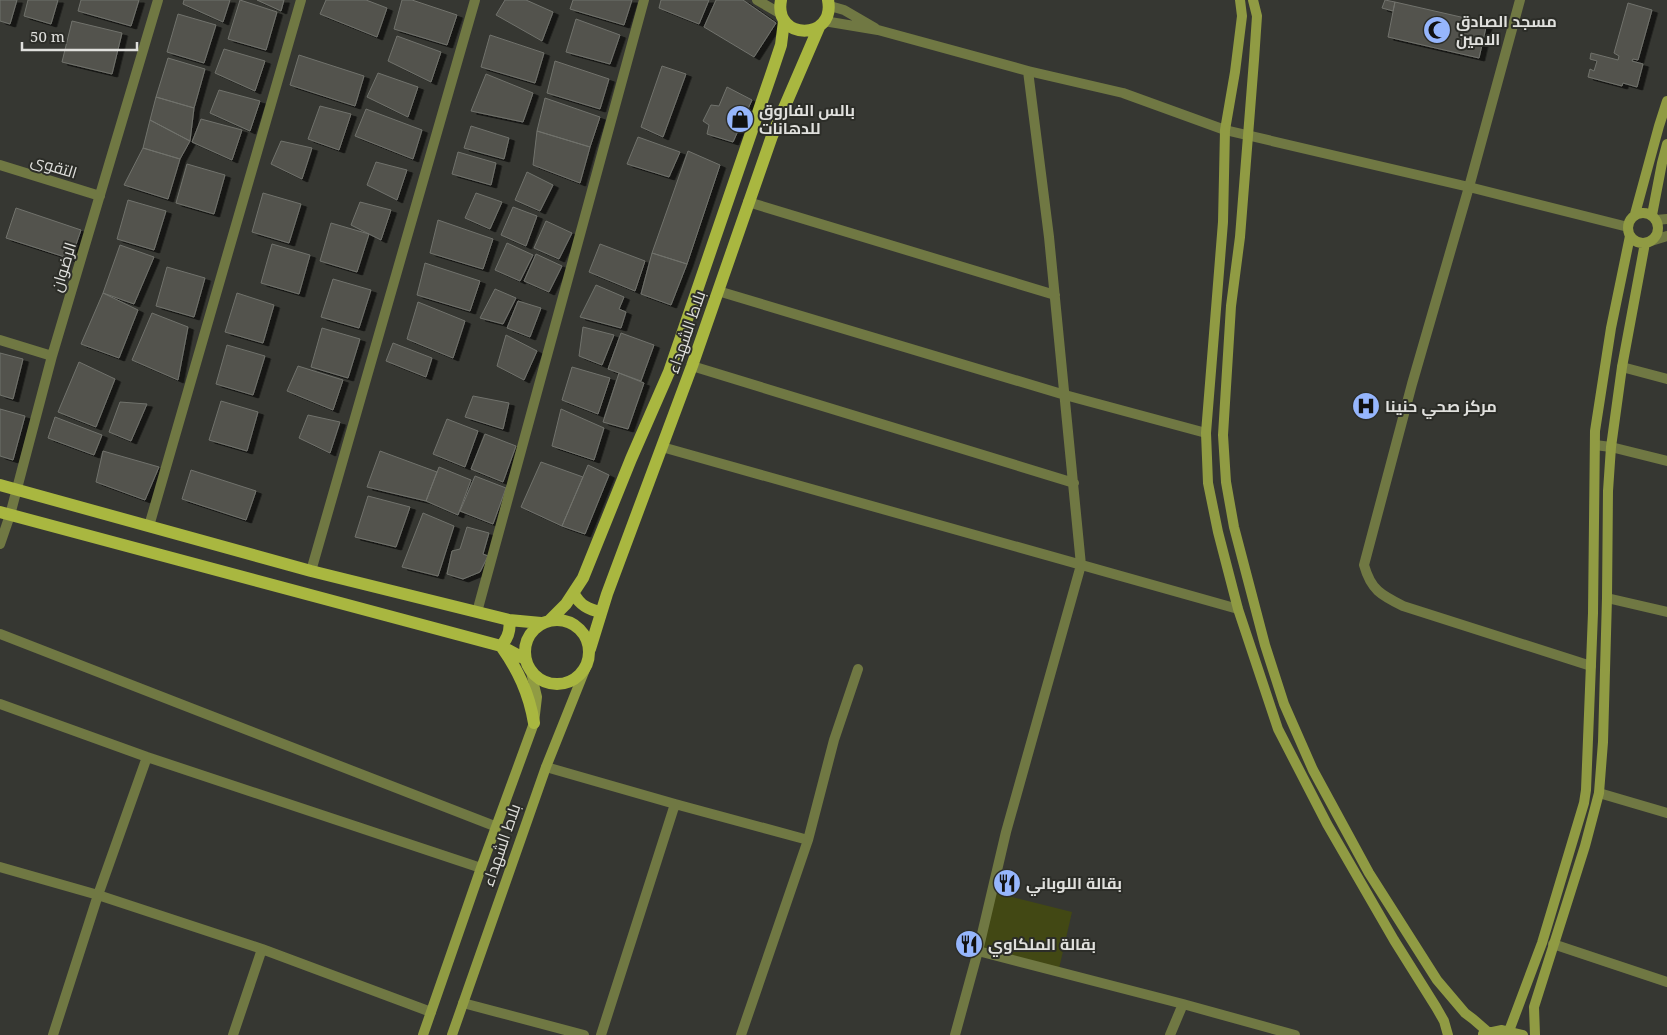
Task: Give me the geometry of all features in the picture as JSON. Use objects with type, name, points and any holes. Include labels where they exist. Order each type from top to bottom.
[{"type":"main road","name":"بلاط الشهداء","points":[[545,622],[574,594],[583,578],[630,459],[663,387],[781,45],[783,17],[781,0]]},
{"type":"main road","points":[[1240,0],[1242,16],[1225,130],[1223,222],[1206,433],[1208,483],[1211,502],[1238,609],[1278,729],[1327,824],[1394,940],[1436,1006],[1444,1021],[1448,1035]]},
{"type":"main road","points":[[1253,0],[1257,16],[1240,237],[1231,306],[1223,435],[1226,482],[1234,527],[1265,645],[1284,704],[1309,762],[1369,873],[1437,980],[1465,1013],[1485,1034],[1509,1031],[1523,1035]]},
{"type":"main road","name":"بلاط الشهداء","points":[[590,649],[601,612],[692,366],[772,136],[822,24],[828,15],[829,3]]},
{"type":"main road","points":[[783,17],[790,26],[804,31],[812,30],[822,24]]},
{"type":"main road","points":[[1509,1031],[1542,943],[1584,803],[1588,770],[1593,613],[1595,431],[1631,218],[1635,214],[1658,126],[1667,101]]},
{"type":"main road","points":[[1535,1035],[1534,1007],[1585,846],[1599,793],[1603,742],[1607,598],[1607,509],[1611,447],[1622,367],[1648,242],[1658,231],[1662,163],[1667,144]]},
{"type":"main road","points":[[1635,214],[1641,212],[1659,218]]},
{"type":"main road","points":[[1629,231],[1634,240],[1648,242]]},
{"type":"main road","points":[[0,484],[311,571],[509,620],[545,622],[559,619],[568,621],[583,632],[588,640],[590,649],[586,667],[581,675],[573,680],[555,685],[538,679],[531,672],[525,659],[524,651],[529,635],[545,622]]},
{"type":"main road","points":[[5,513],[501,646],[525,659]]},
{"type":"main road","points":[[574,594],[577,600],[588,609],[601,612]]},
{"type":"main road","points":[[501,646],[510,631],[509,620]]},
{"type":"main road","points":[[501,646],[520,675],[531,706],[534,723]]},
{"type":"main road","name":"بلاط الشهداء","points":[[452,1035],[546,767],[586,667]]},
{"type":"main road","name":"بلاط الشهداء","points":[[424,1035],[481,868],[534,723],[537,696],[531,672]]},
{"type":"street","name":"الرضوان","points":[[0,544],[5,513],[16,489],[52,356],[158,0]]},
{"type":"street","points":[[149,526],[301,0]]},
{"type":"street","points":[[311,571],[475,0]]},
{"type":"street","points":[[477,612],[644,0]]},
{"type":"street","points":[[757,0],[783,17]]},
{"type":"street","points":[[1520,0],[1469,187],[1412,384],[1364,565],[1374,588],[1384,596],[1403,606],[1591,666]]},
{"type":"street","points":[[829,3],[861,18],[878,30]]},
{"type":"street","points":[[822,24],[878,30],[1028,71],[1124,93],[1225,130],[1469,187],[1629,231]]},
{"type":"street","points":[[955,1035],[978,951],[1006,832],[1081,565],[1055,295],[1028,71]]},
{"type":"street","name":"التقوى","points":[[0,165],[100,196]]},
{"type":"street","points":[[748,202],[1055,295]]},
{"type":"street","points":[[1648,242],[1667,236]]},
{"type":"street","points":[[718,291],[1065,395],[1206,433]]},
{"type":"street","points":[[0,340],[52,356]]},
{"type":"street","points":[[692,366],[1074,483]]},
{"type":"street","points":[[1622,367],[1667,379]]},
{"type":"street","points":[[1595,445],[1611,447],[1667,461]]},
{"type":"street","points":[[662,447],[1238,609]]},
{"type":"street","points":[[1607,598],[1667,612]]},
{"type":"street","points":[[0,634],[497,827]]},
{"type":"street","points":[[741,1035],[808,840],[834,740],[858,670]]},
{"type":"street","points":[[0,704],[147,757],[481,868]]},
{"type":"street","points":[[53,1035],[98,895],[147,757]]},
{"type":"street","points":[[546,767],[808,840]]},
{"type":"street","points":[[1599,793],[1667,813]]},
{"type":"street","points":[[602,1035],[674,804]]},
{"type":"street","points":[[0,867],[98,895],[262,949],[431,1012]]},
{"type":"street","points":[[1553,944],[1667,982]]},
{"type":"street","points":[[232,1035],[262,949]]},
{"type":"street","points":[[978,951],[1295,1035]]},
{"type":"street","points":[[463,1003],[584,1035]]},
{"type":"street","points":[[1170,1035],[1183,1004]]},
{"type":"green space","points":[[992,892],[1072,912],[1058,973],[978,951]]},
{"type":"building","points":[[0,0],[17,0],[10,24],[0,21]]},
{"type":"building","points":[[28,0],[58,0],[51,24],[24,16]]},
{"type":"building","points":[[81,0],[139,0],[131,26],[78,11]]},
{"type":"building","points":[[184,0],[230,0],[223,22],[183,4]]},
{"type":"building","points":[[240,0],[277,12],[266,50],[228,39]]},
{"type":"building","points":[[257,0],[284,0],[281,11]]},
{"type":"building","points":[[326,0],[366,0],[387,8],[377,37],[320,14]]},
{"type":"building","points":[[402,0],[412,0],[457,15],[447,45],[394,29]]},
{"type":"building","points":[[505,0],[526,0],[553,12],[542,41],[496,15]]},
{"type":"building","points":[[573,0],[632,0],[624,25],[570,9]]},
{"type":"building","points":[[661,0],[709,0],[699,24],[659,8]]},
{"type":"building","points":[[716,0],[743,0],[776,23],[754,57],[704,27]]},
{"type":"building","points":[[1385,0],[1395,2],[1393,11],[1382,8]]},
{"type":"building","name":"مسجد الصادق الامين","points":[[1395,2],[1487,23],[1479,58],[1388,37]]},
{"type":"building","points":[[1628,3],[1652,10],[1638,60],[1633,59],[1632,61],[1643,64],[1637,87],[1623,83],[1622,86],[1588,77],[1590,69],[1594,71],[1597,61],[1590,59],[1591,53],[1618,60],[1619,56],[1614,53]]},
{"type":"building","points":[[178,14],[216,25],[204,63],[167,52]]},
{"type":"building","points":[[576,19],[620,35],[610,64],[566,52]]},
{"type":"building","points":[[72,21],[122,33],[112,74],[62,62]]},
{"type":"building","points":[[490,35],[544,53],[535,83],[481,67]]},
{"type":"building","points":[[397,36],[441,52],[431,82],[388,61]]},
{"type":"building","points":[[224,49],[265,61],[255,91],[215,73]]},
{"type":"building","points":[[299,55],[364,76],[355,106],[290,85]]},
{"type":"building","points":[[168,58],[205,69],[194,108],[156,97]]},
{"type":"building","points":[[555,61],[609,79],[600,109],[547,93]]},
{"type":"building","points":[[662,66],[686,74],[663,137],[641,127]]},
{"type":"building","points":[[378,73],[418,87],[408,117],[367,97]]},
{"type":"building","points":[[486,74],[533,93],[523,122],[471,111]]},
{"type":"building","points":[[727,87],[752,100],[733,142],[707,134],[709,125],[703,121],[711,105],[719,106]]},
{"type":"building","points":[[219,90],[260,101],[250,131],[210,113]]},
{"type":"building","points":[[156,97],[194,108],[190,141],[150,120]]},
{"type":"building","points":[[545,98],[600,117],[590,147],[537,131]]},
{"type":"building","points":[[320,106],[351,114],[339,150],[308,139]]},
{"type":"building","points":[[366,109],[422,130],[413,159],[355,136]]},
{"type":"building","points":[[201,119],[242,130],[232,160],[192,142]]},
{"type":"building","points":[[150,120],[190,141],[180,159],[143,148]]},
{"type":"building","points":[[471,126],[509,138],[504,159],[464,148]]},
{"type":"building","points":[[537,131],[590,147],[580,183],[533,165]]},
{"type":"building","points":[[638,137],[680,152],[669,177],[627,164]]},
{"type":"building","points":[[281,141],[312,148],[302,179],[271,164]]},
{"type":"building","points":[[143,148],[180,159],[168,199],[124,185]]},
{"type":"building","points":[[688,151],[720,165],[687,264],[652,253]]},
{"type":"building","points":[[458,152],[496,163],[491,185],[452,174]]},
{"type":"building","points":[[376,162],[407,170],[397,200],[367,185]]},
{"type":"building","points":[[187,164],[225,175],[214,214],[176,203]]},
{"type":"building","points":[[527,172],[553,185],[540,211],[515,200]]},
{"type":"building","points":[[263,193],[301,204],[289,243],[252,232]]},
{"type":"building","points":[[476,193],[502,202],[490,229],[465,218]]},
{"type":"building","points":[[128,200],[166,211],[154,250],[117,239]]},
{"type":"building","points":[[360,202],[391,210],[381,240],[351,225]]},
{"type":"building","points":[[513,207],[537,216],[526,246],[501,235]]},
{"type":"building","points":[[16,208],[81,230],[71,259],[6,238]]},
{"type":"building","points":[[438,220],[493,239],[483,269],[430,253]]},
{"type":"building","points":[[546,221],[572,233],[559,259],[534,248]]},
{"type":"building","points":[[331,223],[369,234],[357,272],[320,261]]},
{"type":"building","points":[[507,243],[533,255],[520,281],[495,270]]},
{"type":"building","points":[[272,244],[310,255],[299,294],[261,283]]},
{"type":"building","points":[[600,244],[645,261],[635,291],[589,272]]},
{"type":"building","points":[[120,245],[154,257],[134,304],[103,293]]},
{"type":"building","points":[[652,253],[687,264],[671,305],[641,294]]},
{"type":"building","points":[[536,254],[562,266],[549,292],[524,281]]},
{"type":"building","points":[[425,263],[480,281],[470,311],[417,295]]},
{"type":"building","points":[[167,267],[205,278],[194,317],[156,306]]},
{"type":"building","points":[[333,279],[371,290],[359,328],[321,317]]},
{"type":"building","points":[[596,285],[624,297],[619,309],[626,312],[621,328],[580,317]]},
{"type":"building","points":[[495,289],[516,298],[503,324],[480,318]]},
{"type":"building","points":[[103,293],[138,310],[119,358],[81,344]]},
{"type":"building","points":[[237,293],[274,305],[263,343],[225,332]]},
{"type":"building","points":[[518,301],[541,308],[530,337],[507,328]]},
{"type":"building","points":[[418,302],[465,321],[453,358],[407,339]]},
{"type":"building","points":[[152,313],[188,327],[178,380],[132,360]]},
{"type":"building","points":[[583,327],[614,335],[602,365],[579,356]]},
{"type":"building","points":[[322,328],[360,339],[348,378],[311,367]]},
{"type":"building","points":[[621,333],[654,345],[641,381],[608,369]]},
{"type":"building","points":[[506,335],[537,351],[524,380],[497,366]]},
{"type":"building","points":[[393,343],[432,358],[426,377],[386,361]]},
{"type":"building","points":[[227,345],[265,356],[253,395],[216,384]]},
{"type":"building","points":[[0,353],[23,359],[13,399],[0,395]]},
{"type":"building","points":[[79,362],[115,379],[96,427],[58,412]]},
{"type":"building","points":[[298,366],[343,380],[333,410],[287,391]]},
{"type":"building","points":[[572,367],[610,378],[598,414],[562,400]]},
{"type":"building","points":[[619,373],[644,383],[628,429],[603,422]]},
{"type":"building","points":[[473,396],[509,403],[503,429],[465,417]]},
{"type":"building","points":[[221,401],[258,412],[247,451],[209,440]]},
{"type":"building","points":[[120,402],[147,404],[131,441],[109,432]]},
{"type":"building","points":[[0,409],[25,416],[13,460],[0,456]]},
{"type":"building","points":[[561,409],[604,428],[594,460],[552,446]]},
{"type":"building","points":[[308,415],[340,422],[330,453],[299,438]]},
{"type":"building","points":[[55,417],[102,435],[94,455],[48,438]]},
{"type":"building","points":[[447,419],[478,431],[465,467],[433,454]]},
{"type":"building","points":[[485,434],[516,446],[503,482],[471,469]]},
{"type":"building","points":[[103,451],[159,467],[145,500],[96,482]]},
{"type":"building","points":[[380,451],[437,472],[426,501],[367,487]]},
{"type":"building","points":[[541,462],[583,477],[562,526],[521,507]]},
{"type":"building","points":[[588,465],[609,475],[585,534],[562,526]]},
{"type":"building","points":[[439,467],[471,480],[458,515],[426,501]]},
{"type":"building","points":[[191,470],[256,491],[246,520],[182,499]]},
{"type":"building","points":[[475,476],[506,488],[493,524],[460,511]]},
{"type":"building","points":[[368,496],[410,507],[396,547],[355,537]]},
{"type":"building","points":[[423,513],[454,526],[438,576],[402,567]]},
{"type":"building","points":[[467,527],[489,533],[483,554],[488,556],[480,572],[463,579],[447,574],[452,551],[460,549]]},
{"type":"place","name":"مسجد الصادق الامين","points":[[1437,30]]},
{"type":"place","name":"بالس الفاروق للدهانات","points":[[740,119]]},
{"type":"place","name":"مركز صحي حنينا","points":[[1366,406]]},
{"type":"place","name":"بقالة اللوباني","points":[[1007,883]]},
{"type":"place","name":"بقالة الملكاوي","points":[[969,944]]}]
